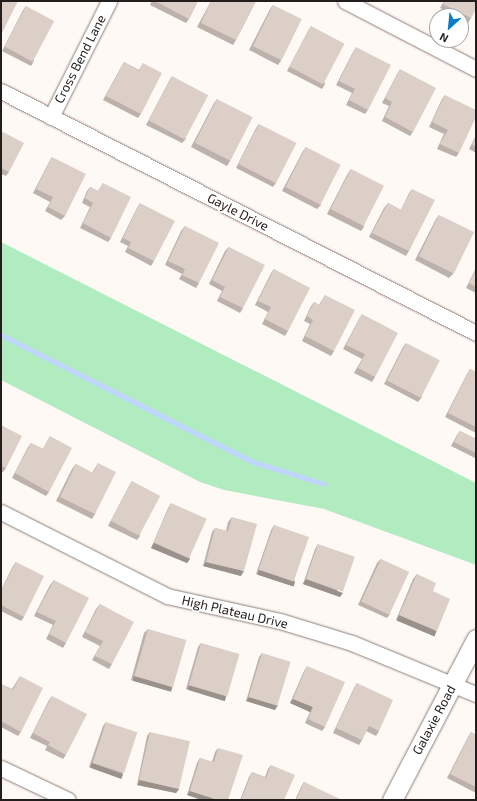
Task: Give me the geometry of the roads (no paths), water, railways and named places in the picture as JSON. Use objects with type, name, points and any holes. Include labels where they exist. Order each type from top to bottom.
[{"type":"street","name":"Cross Bend Lane","points":[[51,117],[110,1]]},
{"type":"street","points":[[345,1],[476,69]]},
{"type":"street","name":"Gayle Drive","points":[[1,91],[476,333]]},
{"type":"street","name":"High Plateau Drive","points":[[1,512],[167,596],[319,633],[476,694]]},
{"type":"street","name":"Galaxie Road","points":[[392,800],[476,639]]},
{"type":"street","points":[[1,768],[68,800]]},
{"type":"waterway","points":[[1,335],[250,461],[324,484]]}]
